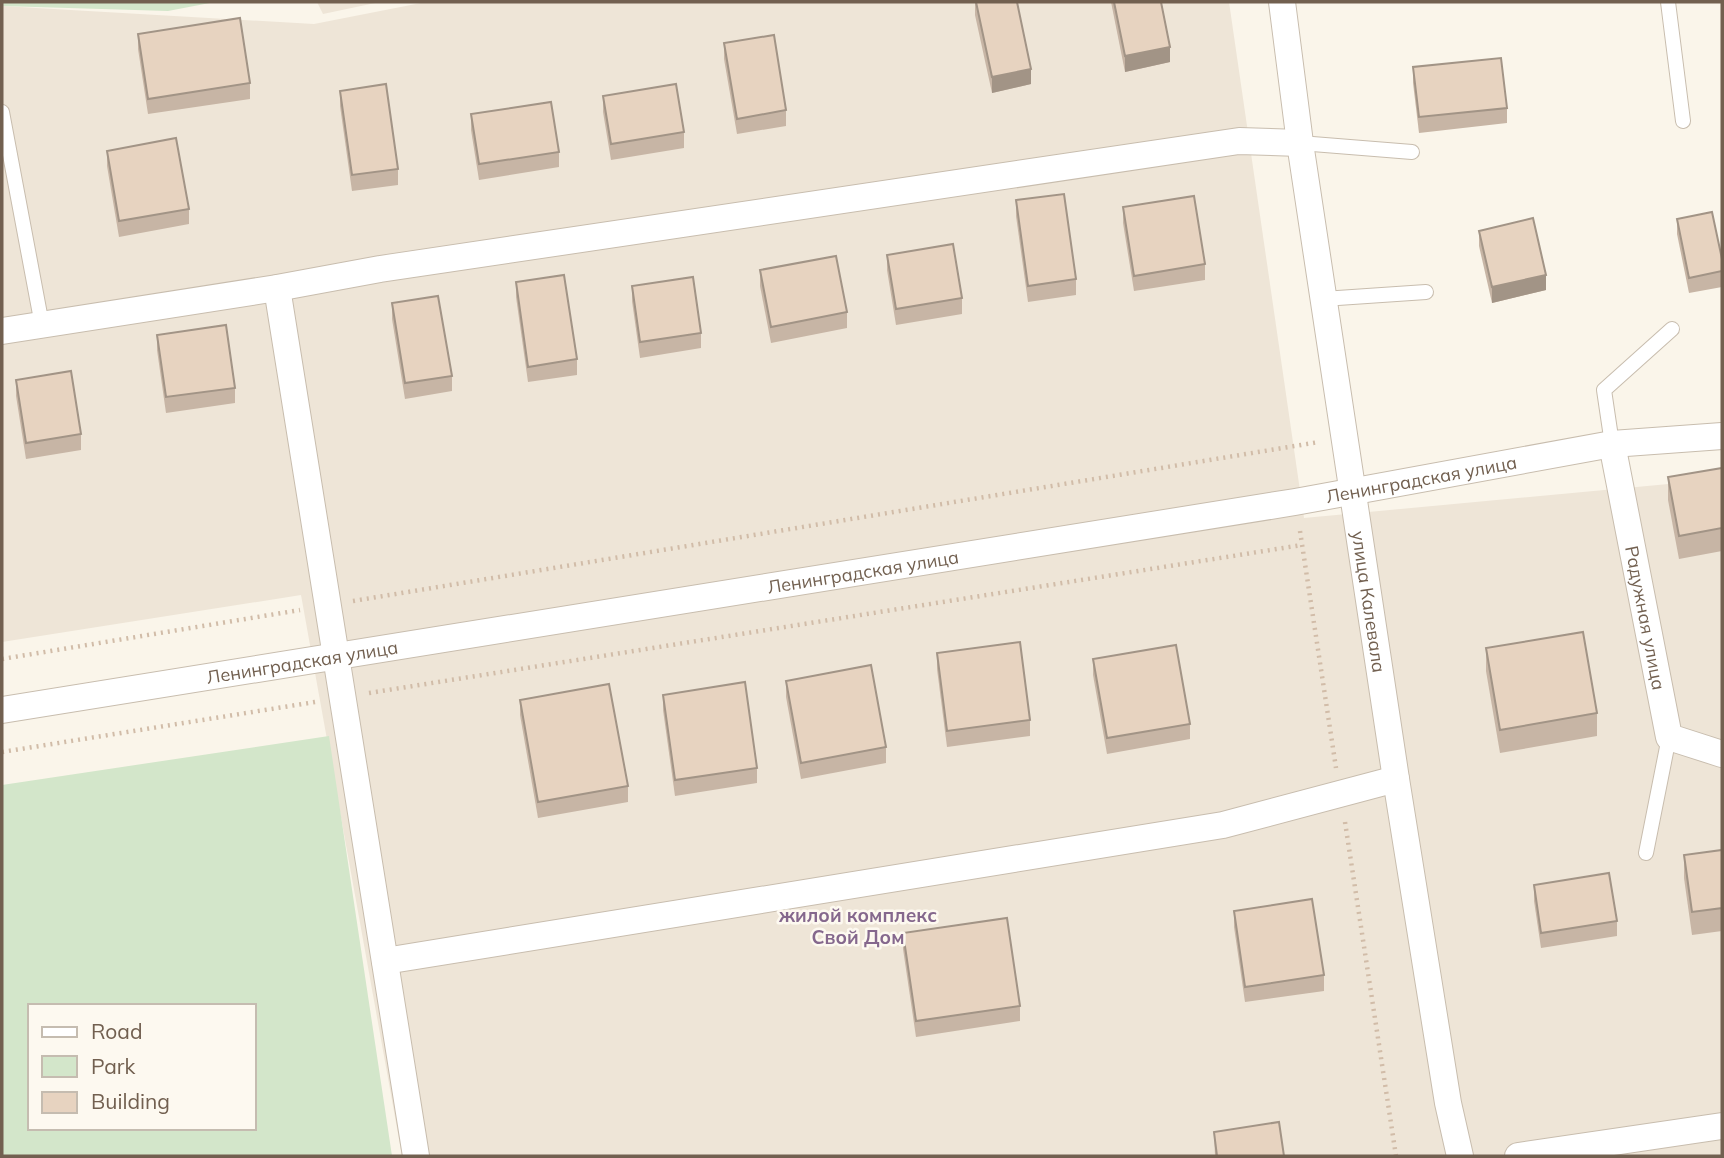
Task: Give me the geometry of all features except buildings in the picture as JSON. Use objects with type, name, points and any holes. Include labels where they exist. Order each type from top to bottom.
[{"type":"street","name":"улица Калевала","points":[[1282,2],[1300,143],[1396,779],[1448,1103],[1460,1156]]},
{"type":"street","points":[[2,331],[380,269],[1239,141],[1300,143]]},
{"type":"street","points":[[277,288],[416,1156]]},
{"type":"street","name":"Ленинградская улица","points":[[2,710],[1353,493],[1612,444],[1722,436]]},
{"type":"street","name":"Радужная улица","points":[[1612,444],[1669,737]]},
{"type":"street","points":[[1669,737],[1722,754]]},
{"type":"street","points":[[385,961],[1223,825],[1396,779]]},
{"type":"street","points":[[1518,1156],[1722,1126]]},
{"type":"lane","points":[[1668,2],[1683,121]]},
{"type":"lane","points":[[2,112],[42,325]]},
{"type":"lane","points":[[1300,143],[1412,152]]},
{"type":"lane","points":[[1323,299],[1426,292]]},
{"type":"lane","points":[[1612,444],[1604,390],[1672,329]]},
{"type":"lane","points":[[1646,853],[1669,737]]},
{"type":"path","points":[[2,659],[1344,438]]},
{"type":"path","points":[[1295,502],[1396,1156]]},
{"type":"path","points":[[2,752],[1302,545]]},
{"type":"shaded area","points":[[317,2],[380,2],[323,14]]},
{"type":"shaded area","points":[[426,2],[1229,2],[1304,518],[1722,479],[1722,1156],[402,1156],[301,595],[2,642],[2,6],[314,24]]},
{"type":"green space","points":[[2,2],[215,2],[168,11],[2,6]]},
{"type":"green space","points":[[329,736],[392,1156],[2,1156],[2,785]]},
{"type":"district","name":"жилой комплекс Свой Дом","points":[[858,926]]}]
